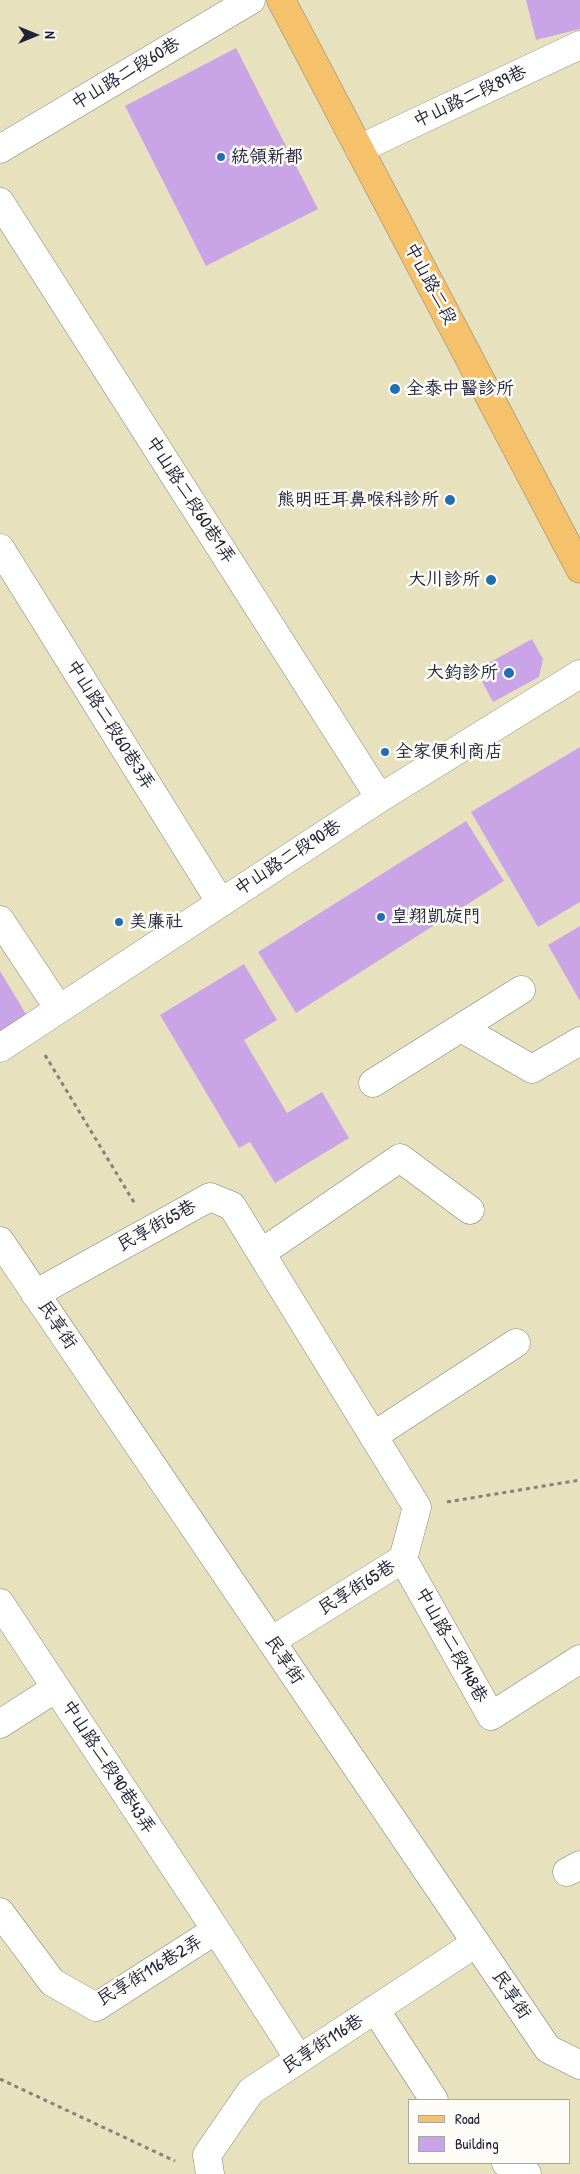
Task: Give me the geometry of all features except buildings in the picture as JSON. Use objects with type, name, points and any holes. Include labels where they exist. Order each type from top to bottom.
[{"type":"main road","name":"中山路二段","points":[[281,0],[580,569]]},
{"type":"street","name":"中山路二段60巷","points":[[0,149],[251,0]]},
{"type":"street","name":"中山路二段89巷","points":[[359,149],[580,45]]},
{"type":"street","name":"中山路二段60巷1弄","points":[[0,202],[380,798]]},
{"type":"street","name":"中山路二段60巷3弄","points":[[0,548],[221,902]]},
{"type":"street","name":"中山路二段90巷","points":[[0,1048],[380,798],[580,674]]},
{"type":"street","points":[[0,920],[59,1009]]},
{"type":"street","points":[[373,1083],[521,990]]},
{"type":"street","points":[[461,1028],[532,1069],[580,1041]]},
{"type":"street","points":[[261,1253],[400,1158],[470,1210]]},
{"type":"street","name":"民享街65巷","points":[[35,1294],[210,1198],[232,1206],[417,1506],[404,1559],[271,1641]]},
{"type":"street","name":"民享街","points":[[0,1241],[548,2049],[580,2065]]},
{"type":"street","points":[[374,1436],[516,1343]]},
{"type":"street","name":"中山路二段148巷","points":[[404,1559],[491,1716],[580,1659]]},
{"type":"street","name":"中山路二段90巷43弄","points":[[0,1603],[216,1930]]},
{"type":"street","points":[[0,1724],[56,1688]]},
{"type":"street","name":"民享街116巷2弄","points":[[0,1912],[52,1982],[96,2007],[216,1930],[298,2060]]},
{"type":"street","name":"民享街116巷","points":[[210,2174],[207,2155],[251,2091],[476,1943]]},
{"type":"street","points":[[375,2009],[433,2099]]},
{"type":"street","points":[[508,2164],[527,2174]]},
{"type":"path","points":[[29,1029],[151,1230]]},
{"type":"path","points":[[417,1506],[580,1480]]},
{"type":"path","points":[[0,2079],[177,2162]]},
{"type":"place","name":"統領新都","points":[[221,157]]},
{"type":"place","name":"全泰中醫診所","points":[[395,389]]},
{"type":"place","name":"熊明旺耳鼻喉科診所","points":[[450,500]]},
{"type":"place","name":"大川診所","points":[[491,580]]},
{"type":"place","name":"大鈞診所","points":[[509,673]]},
{"type":"place","name":"全家便利商店","points":[[385,752]]},
{"type":"place","name":"皇翔凱旋門","points":[[381,917]]},
{"type":"place","name":"美廉社","points":[[119,922]]}]
